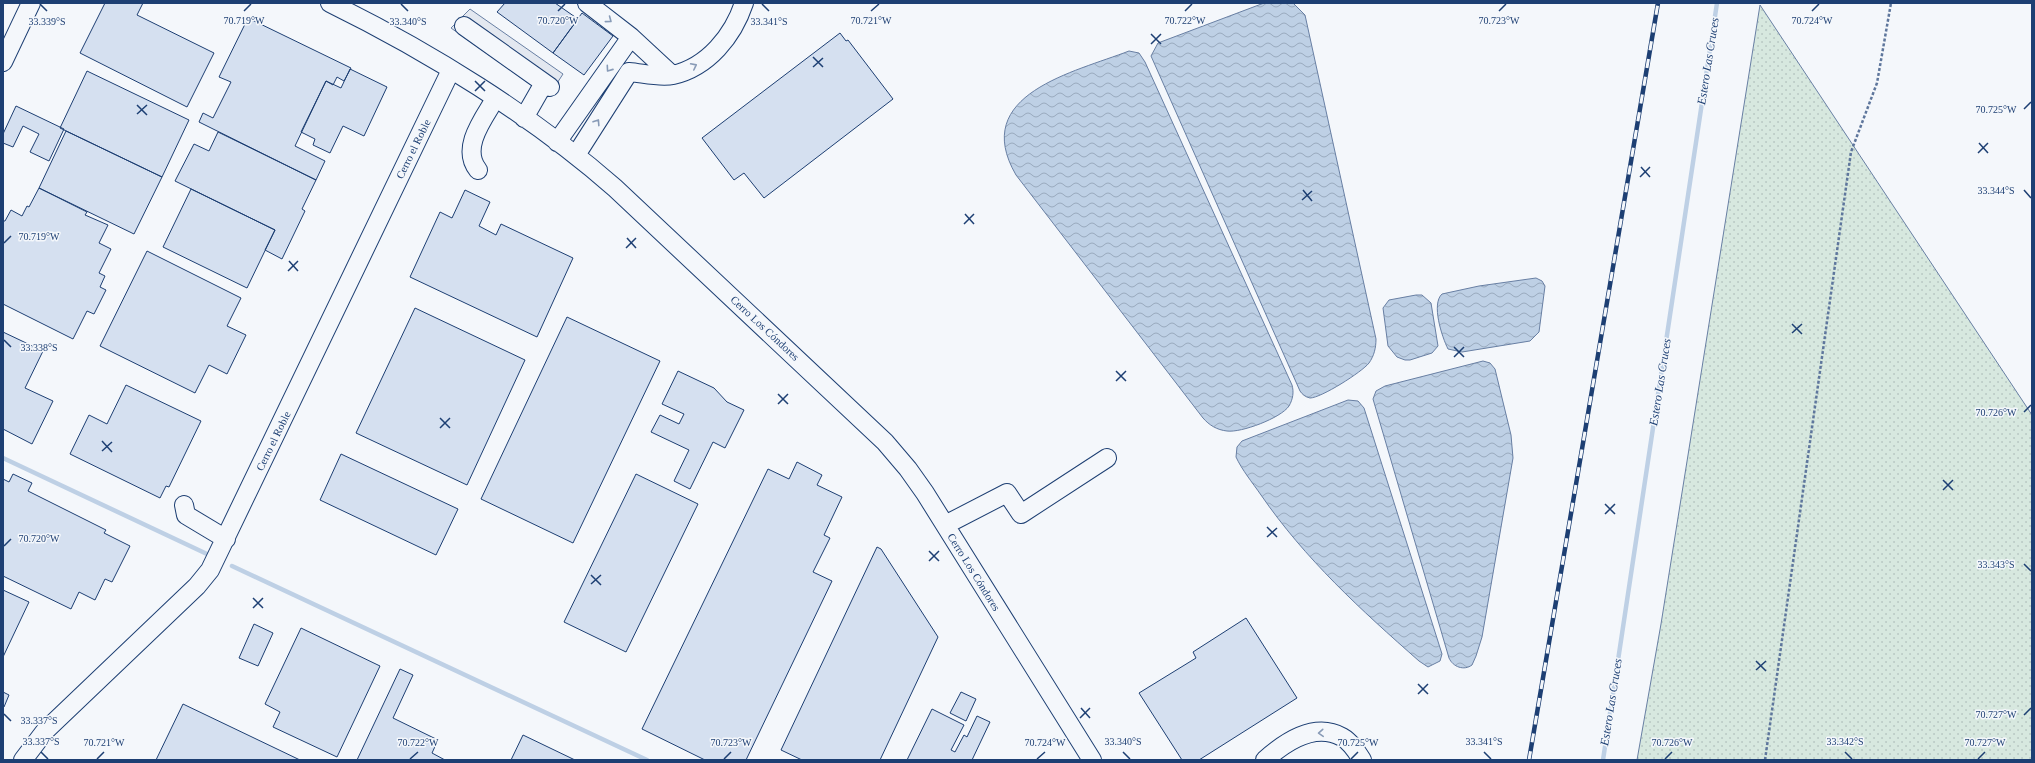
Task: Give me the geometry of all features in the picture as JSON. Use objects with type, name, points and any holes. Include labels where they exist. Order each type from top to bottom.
[{"type":"street","points":[[3,62],[31,3]]},
{"type":"street","name":"Cerro Los Cóndores","points":[[330,3],[378,28],[451,70],[524,118],[576,155],[615,188],[886,442],[908,469],[945,525],[1092,760]]},
{"type":"street","points":[[576,155],[629,72],[672,75],[696,66],[716,51],[730,34],[744,3]]},
{"type":"street","points":[[589,4],[631,36],[672,75]]},
{"type":"street","points":[[464,26],[547,85],[524,118]]},
{"type":"street","points":[[557,142],[631,36]]},
{"type":"street","name":"Cerro el Roble","points":[[23,760],[37,753],[45,731],[198,586],[210,570],[451,70]]},
{"type":"street","points":[[478,170],[472,163],[471,151],[476,132],[495,99]]},
{"type":"street","points":[[945,525],[1007,493],[1021,514],[1107,458]]},
{"type":"street","points":[[184,505],[186,515],[226,538]]},
{"type":"street","points":[[1265,760],[1276,750],[1302,735],[1326,731],[1342,737],[1353,746],[1362,760]]},
{"type":"path","points":[[1765,760],[1851,152],[1877,83],[1890,3]]},
{"type":"shaded area","points":[[1760,5],[2032,415],[2032,760],[1637,760],[1661,624]]},
{"type":"shaded area","points":[[470,9],[563,74],[548,97],[451,28]]},
{"type":"water","points":[[1264,3],[1293,3],[1305,15],[1376,339],[1373,355],[1365,367],[1332,389],[1323,394],[1310,398],[1300,391],[1151,56],[1158,43]]},
{"type":"water","points":[[1129,51],[1139,53],[1145,62],[1292,385],[1292,398],[1285,411],[1260,424],[1241,430],[1227,431],[1214,427],[1203,418],[1016,175],[1005,147],[1006,124],[1017,106],[1035,90],[1057,78]]},
{"type":"water","points":[[1536,278],[1542,281],[1545,286],[1539,332],[1530,341],[1462,352],[1448,349],[1443,337],[1437,313],[1437,305],[1442,294],[1479,286]]},
{"type":"water","points":[[1422,295],[1431,303],[1438,346],[1432,353],[1410,360],[1405,360],[1397,357],[1388,346],[1383,308],[1389,300]]},
{"type":"water","points":[[1483,361],[1490,363],[1495,369],[1511,435],[1513,458],[1482,637],[1472,665],[1462,668],[1453,664],[1449,658],[1373,399],[1376,391],[1385,386]]},
{"type":"water","points":[[1348,400],[1358,401],[1364,408],[1442,654],[1440,661],[1428,667],[1419,661],[1376,623],[1315,562],[1278,518],[1247,476],[1236,457],[1237,447],[1242,441]]},
{"type":"building","points":[[105,3],[143,3],[137,15],[214,53],[187,107],[80,53]]},
{"type":"building","points":[[505,3],[555,3],[578,19],[553,53],[497,12]]},
{"type":"building","points":[[582,13],[613,36],[584,75],[553,53]]},
{"type":"building","points":[[248,18],[351,68],[344,81],[337,77],[333,85],[326,81],[295,146],[325,161],[316,180],[199,122],[203,113],[213,118],[231,82],[219,77]]},
{"type":"building","points":[[840,33],[846,41],[848,40],[893,99],[764,198],[744,173],[734,180],[702,138]]},
{"type":"building","points":[[350,69],[387,87],[364,136],[343,126],[330,153],[313,145],[315,139],[301,132],[326,81],[341,88]]},
{"type":"building","points":[[87,71],[189,120],[162,177],[60,128]]},
{"type":"building","points":[[16,106],[64,129],[49,161],[30,152],[39,134],[23,126],[13,147],[3,143],[3,134]]},
{"type":"building","points":[[66,131],[162,177],[134,234],[39,188]]},
{"type":"building","points":[[218,132],[316,180],[302,209],[305,211],[282,259],[265,250],[275,230],[175,181],[194,144],[209,151]]},
{"type":"building","points":[[39,188],[87,212],[85,215],[108,225],[99,243],[111,249],[99,273],[105,276],[100,287],[106,290],[94,314],[87,311],[73,339],[3,304],[3,221],[5,221],[11,210],[22,216],[27,206],[29,207]]},
{"type":"building","points":[[191,189],[275,230],[247,288],[163,247]]},
{"type":"building","points":[[465,190],[490,202],[479,226],[496,235],[501,224],[573,258],[537,337],[410,277],[440,212],[452,218]]},
{"type":"building","points":[[147,251],[241,298],[227,326],[246,335],[227,374],[209,365],[195,393],[100,346]]},
{"type":"building","points":[[415,308],[525,360],[467,485],[356,433]]},
{"type":"building","points":[[567,317],[660,361],[573,543],[481,499]]},
{"type":"building","points":[[3,332],[43,351],[25,388],[53,401],[32,444],[3,429]]},
{"type":"building","points":[[678,371],[714,388],[727,402],[744,410],[725,448],[713,442],[690,489],[674,481],[689,450],[651,432],[660,415],[679,424],[684,414],[662,404]]},
{"type":"building","points":[[126,385],[201,421],[169,487],[166,486],[160,498],[70,454],[89,415],[107,424]]},
{"type":"building","points":[[341,454],[458,509],[436,555],[320,500]]},
{"type":"building","points":[[797,462],[822,475],[817,485],[842,497],[824,535],[830,538],[813,572],[832,581],[746,760],[705,760],[642,729],[768,469],[789,479]]},
{"type":"building","points":[[13,474],[32,483],[28,491],[106,530],[104,533],[130,546],[112,582],[105,579],[95,600],[79,592],[71,609],[3,576],[3,479],[9,482]]},
{"type":"building","points":[[636,474],[698,504],[626,652],[564,622]]},
{"type":"building","points":[[877,547],[881,549],[938,637],[880,760],[802,760],[781,750]]},
{"type":"building","points":[[3,590],[29,602],[3,657]]},
{"type":"building","points":[[1246,618],[1297,698],[1199,760],[1182,760],[1139,693],[1196,658],[1193,652]]},
{"type":"building","points":[[254,624],[273,633],[258,666],[239,658]]},
{"type":"building","points":[[301,628],[380,666],[337,757],[273,727],[280,712],[265,704]]},
{"type":"building","points":[[400,669],[413,675],[393,718],[438,740],[432,753],[445,760],[357,760]]},
{"type":"building","points":[[3,692],[9,695],[4,707],[3,707]]},
{"type":"building","points":[[961,692],[976,699],[966,721],[950,713]]},
{"type":"building","points":[[183,704],[300,760],[156,760]]},
{"type":"building","points":[[932,709],[964,725],[951,750],[955,752],[964,735],[967,737],[977,716],[990,722],[972,760],[907,760]]},
{"type":"building","points":[[523,735],[575,760],[511,760]]},
{"type":"waterway","name":"Estero Las Cruces","points":[[1603,760],[1717,3]]},
{"type":"waterway","points":[[3,458],[207,554]]},
{"type":"waterway","points":[[232,566],[647,760]]},
{"type":"railway","points":[[1529,760],[1658,3]]}]
